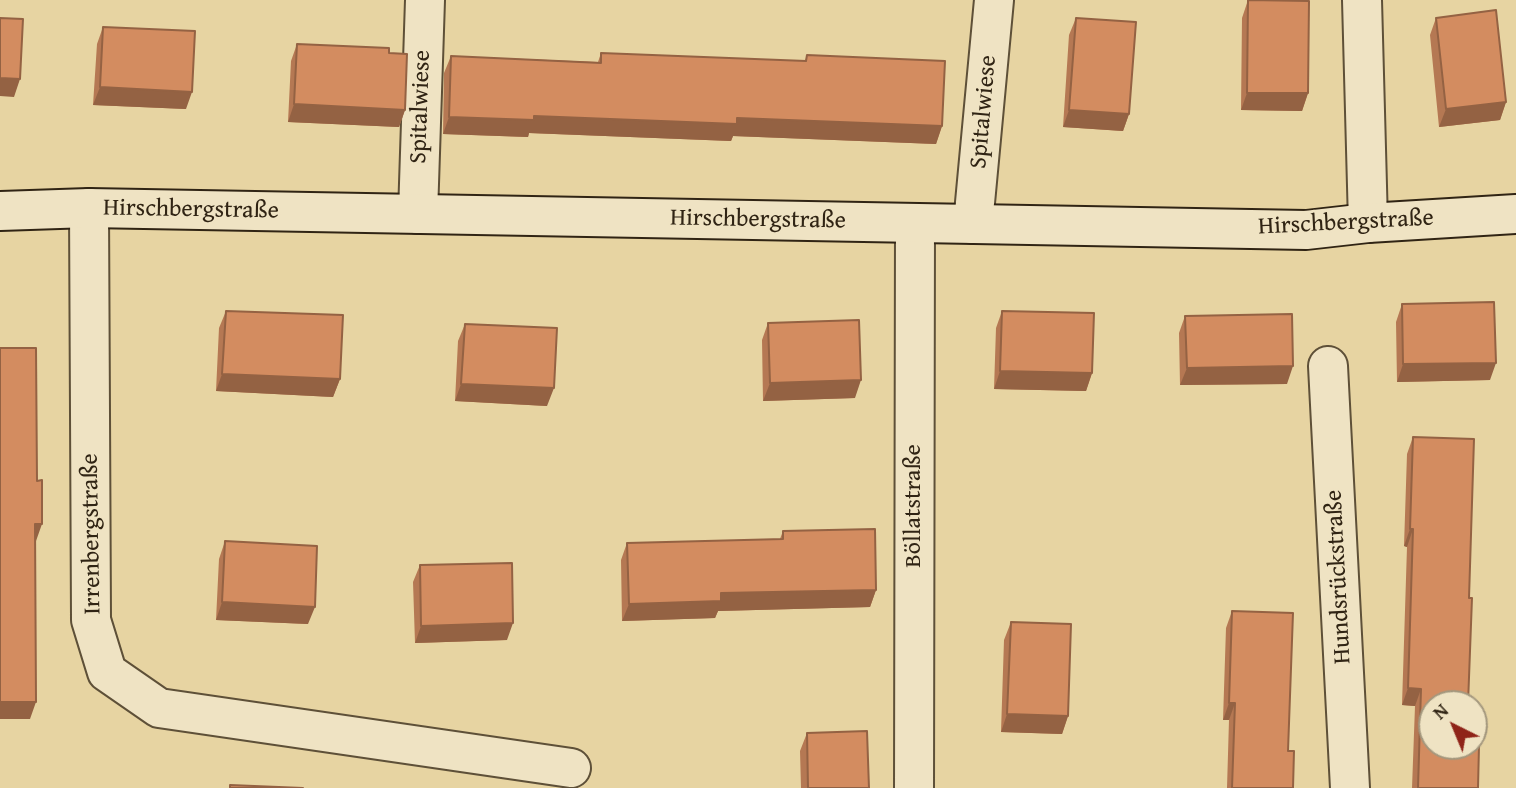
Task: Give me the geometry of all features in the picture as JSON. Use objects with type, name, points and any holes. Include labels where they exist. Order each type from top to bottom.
[{"type":"street","name":"Spitalwiese","points":[[418,214],[425,0]]},
{"type":"street","name":"Spitalwiese","points":[[974,224],[994,0]]},
{"type":"street","points":[[1362,0],[1368,223]]},
{"type":"street","name":"Hirschbergstraße","points":[[0,211],[89,208],[1306,230],[1368,223],[1516,214]]},
{"type":"street","name":"Irrenbergstraße","points":[[89,208],[91,620],[107,672],[159,708],[571,768]]},
{"type":"street","name":"Böllatstraße","points":[[914,788],[915,223]]},
{"type":"street","name":"Hundsrückstraße","points":[[1328,366],[1350,788]]},
{"type":"building","points":[[1248,0],[1309,1],[1308,93],[1247,93]]},
{"type":"building","points":[[1496,10],[1506,102],[1446,109],[1436,18]]},
{"type":"building","points":[[0,18],[23,19],[20,79],[0,78]]},
{"type":"building","points":[[1076,18],[1136,22],[1129,114],[1069,110]]},
{"type":"building","points":[[103,27],[195,31],[192,92],[100,87]]},
{"type":"building","points":[[297,44],[389,48],[389,53],[407,54],[405,110],[294,104]]},
{"type":"building","points":[[601,53],[806,61],[807,55],[945,61],[942,126],[737,118],[737,124],[534,116],[534,120],[449,117],[451,56],[601,63]]},
{"type":"building","points":[[1494,302],[1496,363],[1403,364],[1402,304]]},
{"type":"building","points":[[226,311],[343,315],[340,379],[222,374]]},
{"type":"building","points":[[1002,311],[1094,313],[1092,373],[1000,371]]},
{"type":"building","points":[[1292,314],[1293,366],[1187,368],[1185,316]]},
{"type":"building","points":[[859,320],[861,380],[770,383],[768,323]]},
{"type":"building","points":[[465,324],[557,328],[554,388],[461,384]]},
{"type":"building","points":[[0,348],[36,348],[37,481],[42,480],[42,524],[35,524],[36,702],[0,702]]},
{"type":"building","points":[[1413,437],[1474,439],[1469,690],[1408,688],[1413,529],[1410,529]]},
{"type":"building","points":[[875,529],[876,590],[721,593],[721,601],[629,604],[627,543],[783,539],[783,531]]},
{"type":"building","points":[[225,541],[317,546],[315,607],[222,602]]},
{"type":"building","points":[[512,563],[513,623],[421,626],[420,565]]},
{"type":"building","points":[[1232,611],[1293,613],[1288,751],[1294,751],[1293,788],[1232,788],[1235,703],[1229,703]]},
{"type":"building","points":[[1011,622],[1071,624],[1068,716],[1007,714]]},
{"type":"building","points":[[867,731],[869,788],[808,788],[807,733]]},
{"type":"building","points":[[1419,760],[1479,760],[1478,788],[1418,788]]},
{"type":"building","points":[[230,785],[303,788],[230,788]]}]
